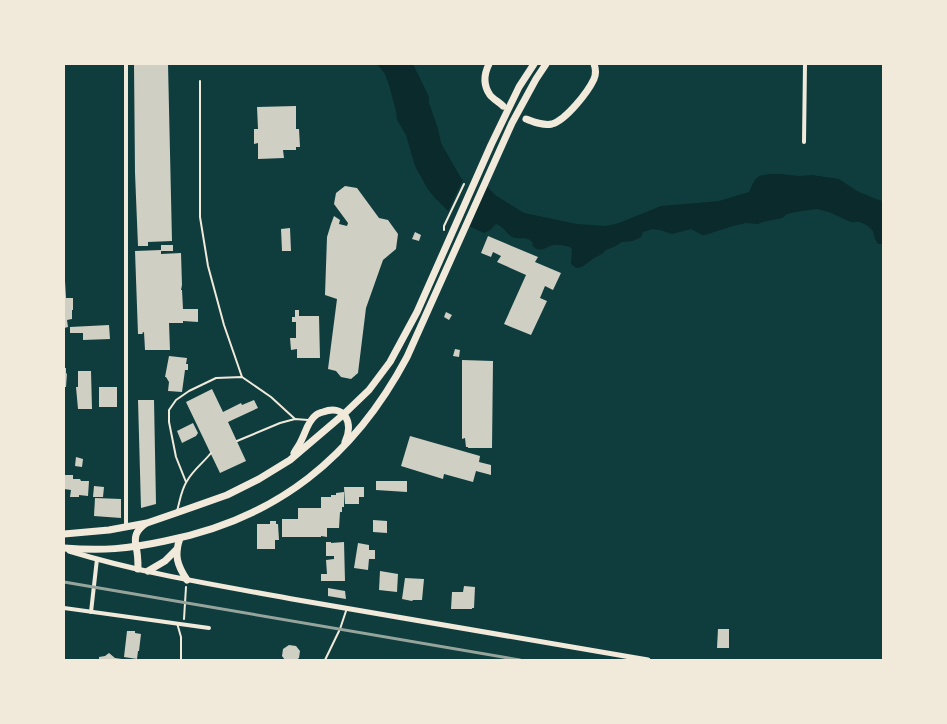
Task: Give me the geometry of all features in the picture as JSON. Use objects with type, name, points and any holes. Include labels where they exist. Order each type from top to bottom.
[{"type":"highway","points":[[489,64],[484,78],[491,96],[503,106]]},
{"type":"highway","points":[[64,534],[91,533],[147,523],[227,495],[260,479],[290,460],[369,390],[390,362],[417,312],[491,145],[519,87],[534,64]]},
{"type":"highway","points":[[64,548],[103,550],[136,547],[180,538],[233,522],[274,502],[307,479],[341,450],[363,425],[394,381],[500,149],[520,108],[546,64]]},
{"type":"highway","points":[[526,119],[542,125],[552,124],[564,117],[594,79],[596,73],[594,64]]},
{"type":"highway","points":[[290,460],[310,420],[317,414],[329,410],[338,410],[344,414],[347,420],[348,436],[341,450]]},
{"type":"highway","points":[[138,569],[134,540],[136,533],[147,523]]},
{"type":"highway","points":[[180,538],[177,549],[178,564],[188,580]]},
{"type":"highway","points":[[148,571],[165,561],[177,549]]},
{"type":"street","points":[[126,64],[126,527]]},
{"type":"street","points":[[804,142],[805,64]]},
{"type":"street","points":[[64,548],[97,559],[188,580],[648,660]]},
{"type":"street","points":[[91,612],[97,559]]},
{"type":"street","points":[[64,608],[209,628]]},
{"type":"lane","points":[[200,81],[200,217],[208,266],[224,325],[242,377],[271,397],[295,419]]},
{"type":"lane","points":[[186,482],[176,457],[169,422],[169,410],[176,400],[188,391],[216,378],[242,377]]},
{"type":"lane","points":[[237,441],[280,422],[295,419],[310,420]]},
{"type":"lane","points":[[176,513],[186,482],[211,453]]},
{"type":"lane","points":[[325,660],[340,629],[346,608]]},
{"type":"lane","points":[[177,623],[181,637],[181,660]]},
{"type":"path","points":[[184,624],[185,588],[188,580]]},
{"type":"water","points":[[377,64],[413,64],[429,97],[429,103],[441,143],[461,178],[466,182],[449,212],[427,188],[415,166],[406,135],[397,120],[385,74]]},
{"type":"water","points":[[780,174],[812,175],[839,179],[857,191],[883,201],[883,244],[878,244],[873,231],[868,226],[860,222],[851,222],[817,209],[787,214],[782,218],[758,224],[746,223],[733,226],[705,235],[691,229],[672,234],[652,229],[643,232],[641,237],[633,241],[622,242],[606,250],[582,267],[576,268],[571,264],[572,249],[570,247],[552,245],[538,249],[529,240],[512,237],[496,224],[484,233],[469,226],[487,186],[495,195],[524,213],[577,224],[606,226],[619,223],[661,206],[719,201],[749,192],[754,182],[760,176]]},
{"type":"pier","points":[[464,177],[475,180],[457,222],[447,214]]},
{"type":"building","points":[[134,64],[168,64],[172,241],[148,242],[148,246],[138,246]]},
{"type":"building","points":[[296,106],[296,129],[299,129],[300,147],[296,147],[296,150],[283,150],[284,158],[258,159],[258,143],[254,144],[254,129],[258,129],[257,107]]},
{"type":"building","points":[[345,186],[357,188],[379,218],[388,220],[398,234],[396,249],[383,260],[366,308],[358,373],[351,379],[341,377],[336,371],[328,369],[337,299],[325,295],[327,237],[331,224],[334,216],[340,220],[339,224],[347,226],[348,223],[334,204],[336,193]]},
{"type":"building","points":[[290,228],[291,251],[282,251],[281,229]]},
{"type":"building","points":[[415,232],[421,235],[419,241],[412,239]]},
{"type":"building","points":[[488,236],[538,257],[535,262],[561,273],[553,290],[545,286],[540,298],[547,301],[531,335],[504,324],[526,275],[497,262],[501,256],[493,252],[491,257],[481,253]]},
{"type":"building","points":[[161,245],[173,245],[173,251],[161,251]]},
{"type":"building","points":[[161,250],[161,254],[181,253],[183,309],[198,309],[198,322],[183,321],[183,323],[169,323],[170,350],[145,350],[144,332],[143,334],[138,334],[135,251]]},
{"type":"building","points":[[64,281],[66,298],[73,298],[73,310],[72,319],[67,320],[68,327],[64,328]]},
{"type":"building","points":[[295,310],[299,310],[299,316],[319,316],[320,358],[297,358],[297,349],[291,350],[290,338],[296,338],[296,322],[292,322],[292,317],[295,317]]},
{"type":"building","points":[[446,312],[452,315],[449,320],[444,317]]},
{"type":"building","points":[[109,325],[110,339],[83,340],[83,333],[70,333],[70,327]]},
{"type":"building","points":[[455,349],[460,350],[459,357],[453,356]]},
{"type":"building","points":[[169,356],[187,358],[188,370],[185,370],[182,392],[168,391],[169,382],[165,377]]},
{"type":"building","points":[[462,360],[493,361],[492,448],[468,448],[466,447],[465,438],[462,439]]},
{"type":"building","points":[[64,368],[66,368],[67,373],[66,387],[64,387]]},
{"type":"building","points":[[78,371],[91,371],[92,409],[78,409],[76,387],[78,387]]},
{"type":"building","points":[[99,387],[117,387],[117,407],[99,407]]},
{"type":"building","points":[[212,389],[223,412],[241,403],[242,405],[254,400],[258,408],[228,422],[246,461],[220,473],[186,402]]},
{"type":"building","points":[[138,400],[154,400],[156,504],[141,508]]},
{"type":"building","points":[[193,423],[198,433],[182,443],[177,431]]},
{"type":"building","points":[[410,436],[480,456],[479,462],[491,465],[491,475],[476,471],[473,482],[444,474],[443,479],[401,466]]},
{"type":"building","points":[[76,457],[83,459],[82,467],[75,466]]},
{"type":"building","points":[[64,475],[73,475],[73,479],[89,481],[88,496],[70,497],[71,490],[64,489]]},
{"type":"building","points":[[376,481],[407,481],[407,492],[376,490]]},
{"type":"building","points":[[94,486],[104,487],[103,497],[93,497]]},
{"type":"building","points":[[344,487],[364,487],[364,497],[359,497],[359,504],[345,504]]},
{"type":"building","points":[[344,492],[344,507],[342,507],[342,512],[340,512],[339,528],[327,528],[327,537],[282,537],[282,519],[298,519],[298,508],[321,508],[321,497],[331,497],[331,495],[336,495],[336,493]]},
{"type":"building","points":[[95,498],[121,499],[121,518],[94,516]]},
{"type":"building","points":[[373,520],[387,521],[387,533],[373,532]]},
{"type":"building","points":[[270,521],[276,521],[276,524],[278,524],[279,540],[275,540],[275,549],[257,549],[257,524],[270,524]]},
{"type":"building","points":[[326,542],[344,542],[345,581],[321,581],[321,574],[327,574],[326,560],[334,559],[334,556],[326,556]]},
{"type":"building","points":[[358,543],[369,545],[369,550],[375,550],[375,559],[369,559],[368,570],[354,568]]},
{"type":"building","points":[[380,571],[398,574],[397,592],[379,590]]},
{"type":"building","points":[[405,578],[424,579],[422,600],[402,599]]},
{"type":"building","points":[[464,586],[475,587],[474,608],[451,609],[452,592],[463,592]]},
{"type":"building","points":[[328,588],[345,591],[346,599],[328,596]]},
{"type":"building","points":[[718,629],[729,629],[729,648],[717,648]]},
{"type":"building","points":[[127,631],[135,631],[135,633],[141,634],[137,659],[124,657]]},
{"type":"building","points":[[289,645],[296,646],[300,651],[299,658],[296,660],[285,660],[282,656],[283,649]]},
{"type":"building","points":[[109,653],[115,658],[122,660],[99,660],[99,657]]},
{"type":"railway","points":[[64,582],[520,660]]}]
